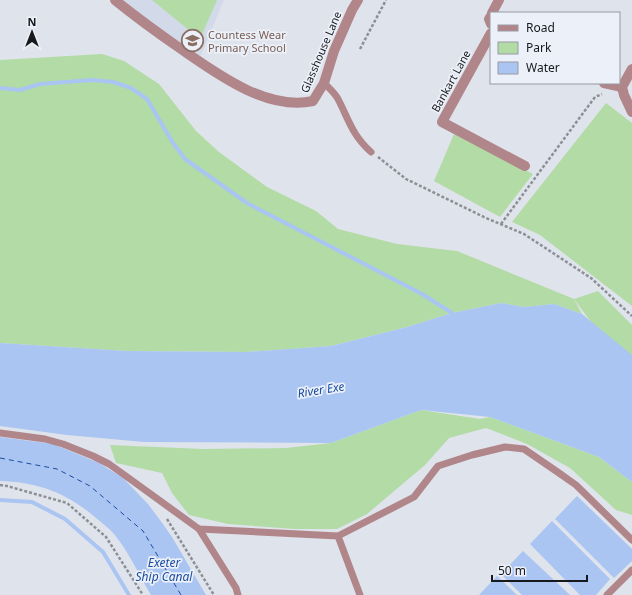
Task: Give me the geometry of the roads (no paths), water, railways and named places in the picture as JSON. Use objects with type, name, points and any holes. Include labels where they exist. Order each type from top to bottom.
[{"type":"street","name":"Glasshouse Lane","points":[[115,0],[150,27],[224,78],[264,97],[296,103],[314,101],[324,83],[334,51],[358,0]]},
{"type":"street","points":[[493,12],[499,0]]},
{"type":"street","name":"Bankart Lane","points":[[490,35],[442,122],[525,166]]},
{"type":"street","points":[[632,69],[622,87],[632,112]]},
{"type":"street","points":[[605,88],[622,87]]},
{"type":"lane","points":[[324,83],[337,98],[354,133],[361,143],[371,152]]},
{"type":"lane","points":[[0,433],[25,435],[51,440],[104,461],[198,530],[236,588],[238,595]]},
{"type":"lane","points":[[198,530],[338,536],[414,497],[438,466],[504,447],[524,449],[559,473],[576,486],[632,540]]},
{"type":"lane","points":[[338,536],[360,595]]},
{"type":"lane","points":[[606,595],[632,570]]},
{"type":"water","name":"River Exe","points":[[501,303],[524,307],[554,304],[582,314],[632,355],[632,482],[599,457],[490,417],[421,410],[331,443],[144,442],[67,435],[0,426],[0,343],[127,351],[246,352],[331,346],[407,327],[452,313]]},
{"type":"water","name":"Exeter Ship Canal","points":[[0,437],[53,444],[99,463],[123,478],[148,504],[160,520],[172,537],[206,595],[151,595],[129,556],[114,534],[85,509],[51,490],[27,484],[0,481]]},
{"type":"water","points":[[577,496],[632,549],[632,561],[614,578],[555,519]]},
{"type":"water","points":[[552,521],[610,579],[596,595],[580,595],[530,544]]},
{"type":"water","points":[[523,551],[570,595],[522,595],[501,574]]},
{"type":"water","points":[[497,576],[517,595],[479,595]]},
{"type":"waterway","points":[[0,88],[20,90],[40,84],[92,80],[113,82],[131,88],[147,99],[173,143],[185,159],[247,203],[422,294],[452,313]]},
{"type":"waterway","points":[[0,500],[32,502],[65,519],[103,552],[129,595]]},
{"type":"place","name":"Countess Wear Primary School","points":[[193,41]]}]
